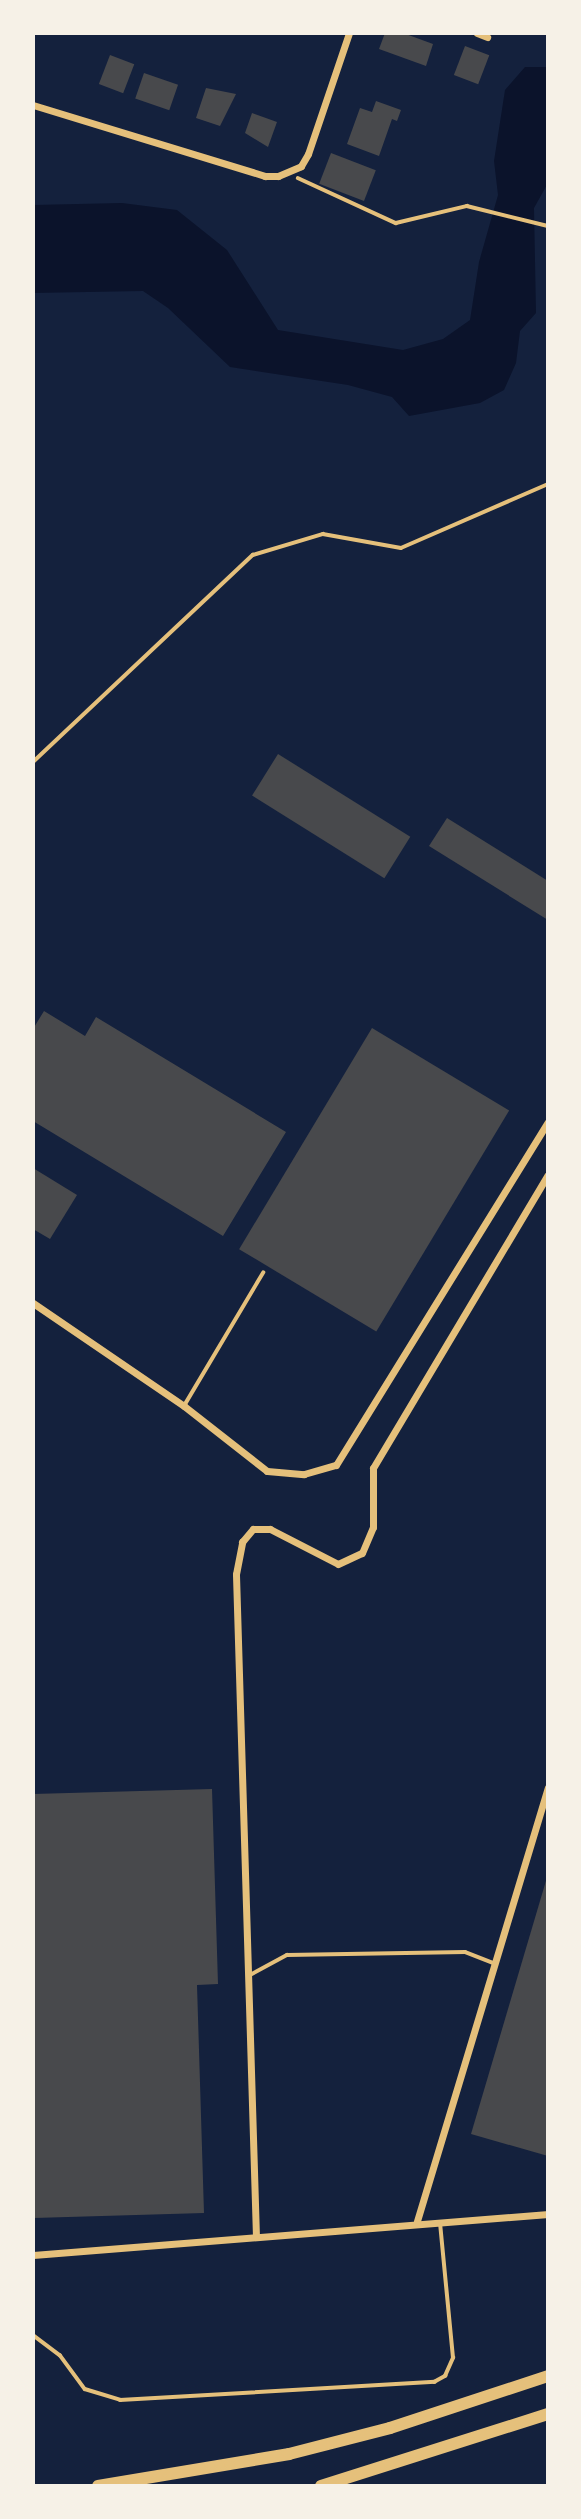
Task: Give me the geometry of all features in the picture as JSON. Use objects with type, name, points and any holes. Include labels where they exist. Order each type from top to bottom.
[{"type":"highway","points":[[97,2486],[289,2454],[403,2425],[548,2376]]},
{"type":"highway","points":[[321,2486],[548,2414]]},
{"type":"street","points":[[33,105],[265,176],[292,172],[308,153],[349,33]]},
{"type":"street","points":[[477,33],[486,37]]},
{"type":"street","points":[[33,1303],[184,1406],[267,1471],[304,1475],[336,1465],[548,1122]]},
{"type":"street","points":[[256,2237],[236,1574],[242,1542],[253,1530],[270,1529],[338,1564],[362,1553],[373,1527],[373,1468],[548,1175]]},
{"type":"street","points":[[417,2221],[548,1787]]},
{"type":"street","points":[[33,2255],[417,2221],[548,2214]]},
{"type":"lane","points":[[184,1406],[263,1273]]},
{"type":"lane","points":[[250,1975],[287,1955],[465,1952],[494,1963]]},
{"type":"lane","points":[[33,2335],[60,2355],[85,2389],[120,2400],[434,2382],[445,2376],[453,2358],[440,2220]]},
{"type":"path","points":[[292,172],[307,186],[396,223],[467,206],[546,225]]},
{"type":"path","points":[[33,762],[253,555],[323,534],[401,548],[548,484]]},
{"type":"water","points":[[525,67],[548,67],[548,183],[534,208],[536,313],[520,331],[516,363],[504,390],[480,403],[409,416],[392,397],[348,385],[230,367],[168,308],[143,291],[33,293],[33,205],[122,203],[177,210],[227,250],[278,330],[403,350],[443,339],[470,320],[479,262],[498,195],[494,161],[505,90]]},
{"type":"building","points":[[385,33],[403,33],[433,44],[426,66],[379,49]]},
{"type":"building","points":[[465,46],[489,55],[478,84],[454,75]]},
{"type":"building","points":[[110,55],[134,64],[123,93],[99,84]]},
{"type":"building","points":[[144,73],[178,85],[169,110],[135,99]]},
{"type":"building","points":[[206,88],[236,94],[220,126],[196,118]]},
{"type":"building","points":[[376,101],[401,110],[397,121],[392,119],[379,156],[347,144],[360,108],[372,112]]},
{"type":"building","points":[[252,113],[277,122],[268,147],[245,133]]},
{"type":"building","points":[[331,153],[376,170],[364,201],[319,184]]},
{"type":"building","points":[[278,754],[410,837],[384,878],[252,796]]},
{"type":"building","points":[[447,818],[548,881],[548,920],[429,846]]},
{"type":"building","points":[[44,1011],[85,1036],[96,1017],[286,1132],[223,1236],[33,1121],[33,1029]]},
{"type":"building","points":[[372,1028],[509,1110],[376,1332],[239,1249]]},
{"type":"building","points":[[33,1168],[77,1195],[50,1239],[33,1229]]},
{"type":"building","points":[[212,1789],[218,1984],[197,1985],[204,2213],[34,2218],[33,1794]]},
{"type":"building","points":[[548,1874],[548,2156],[471,2134]]}]
